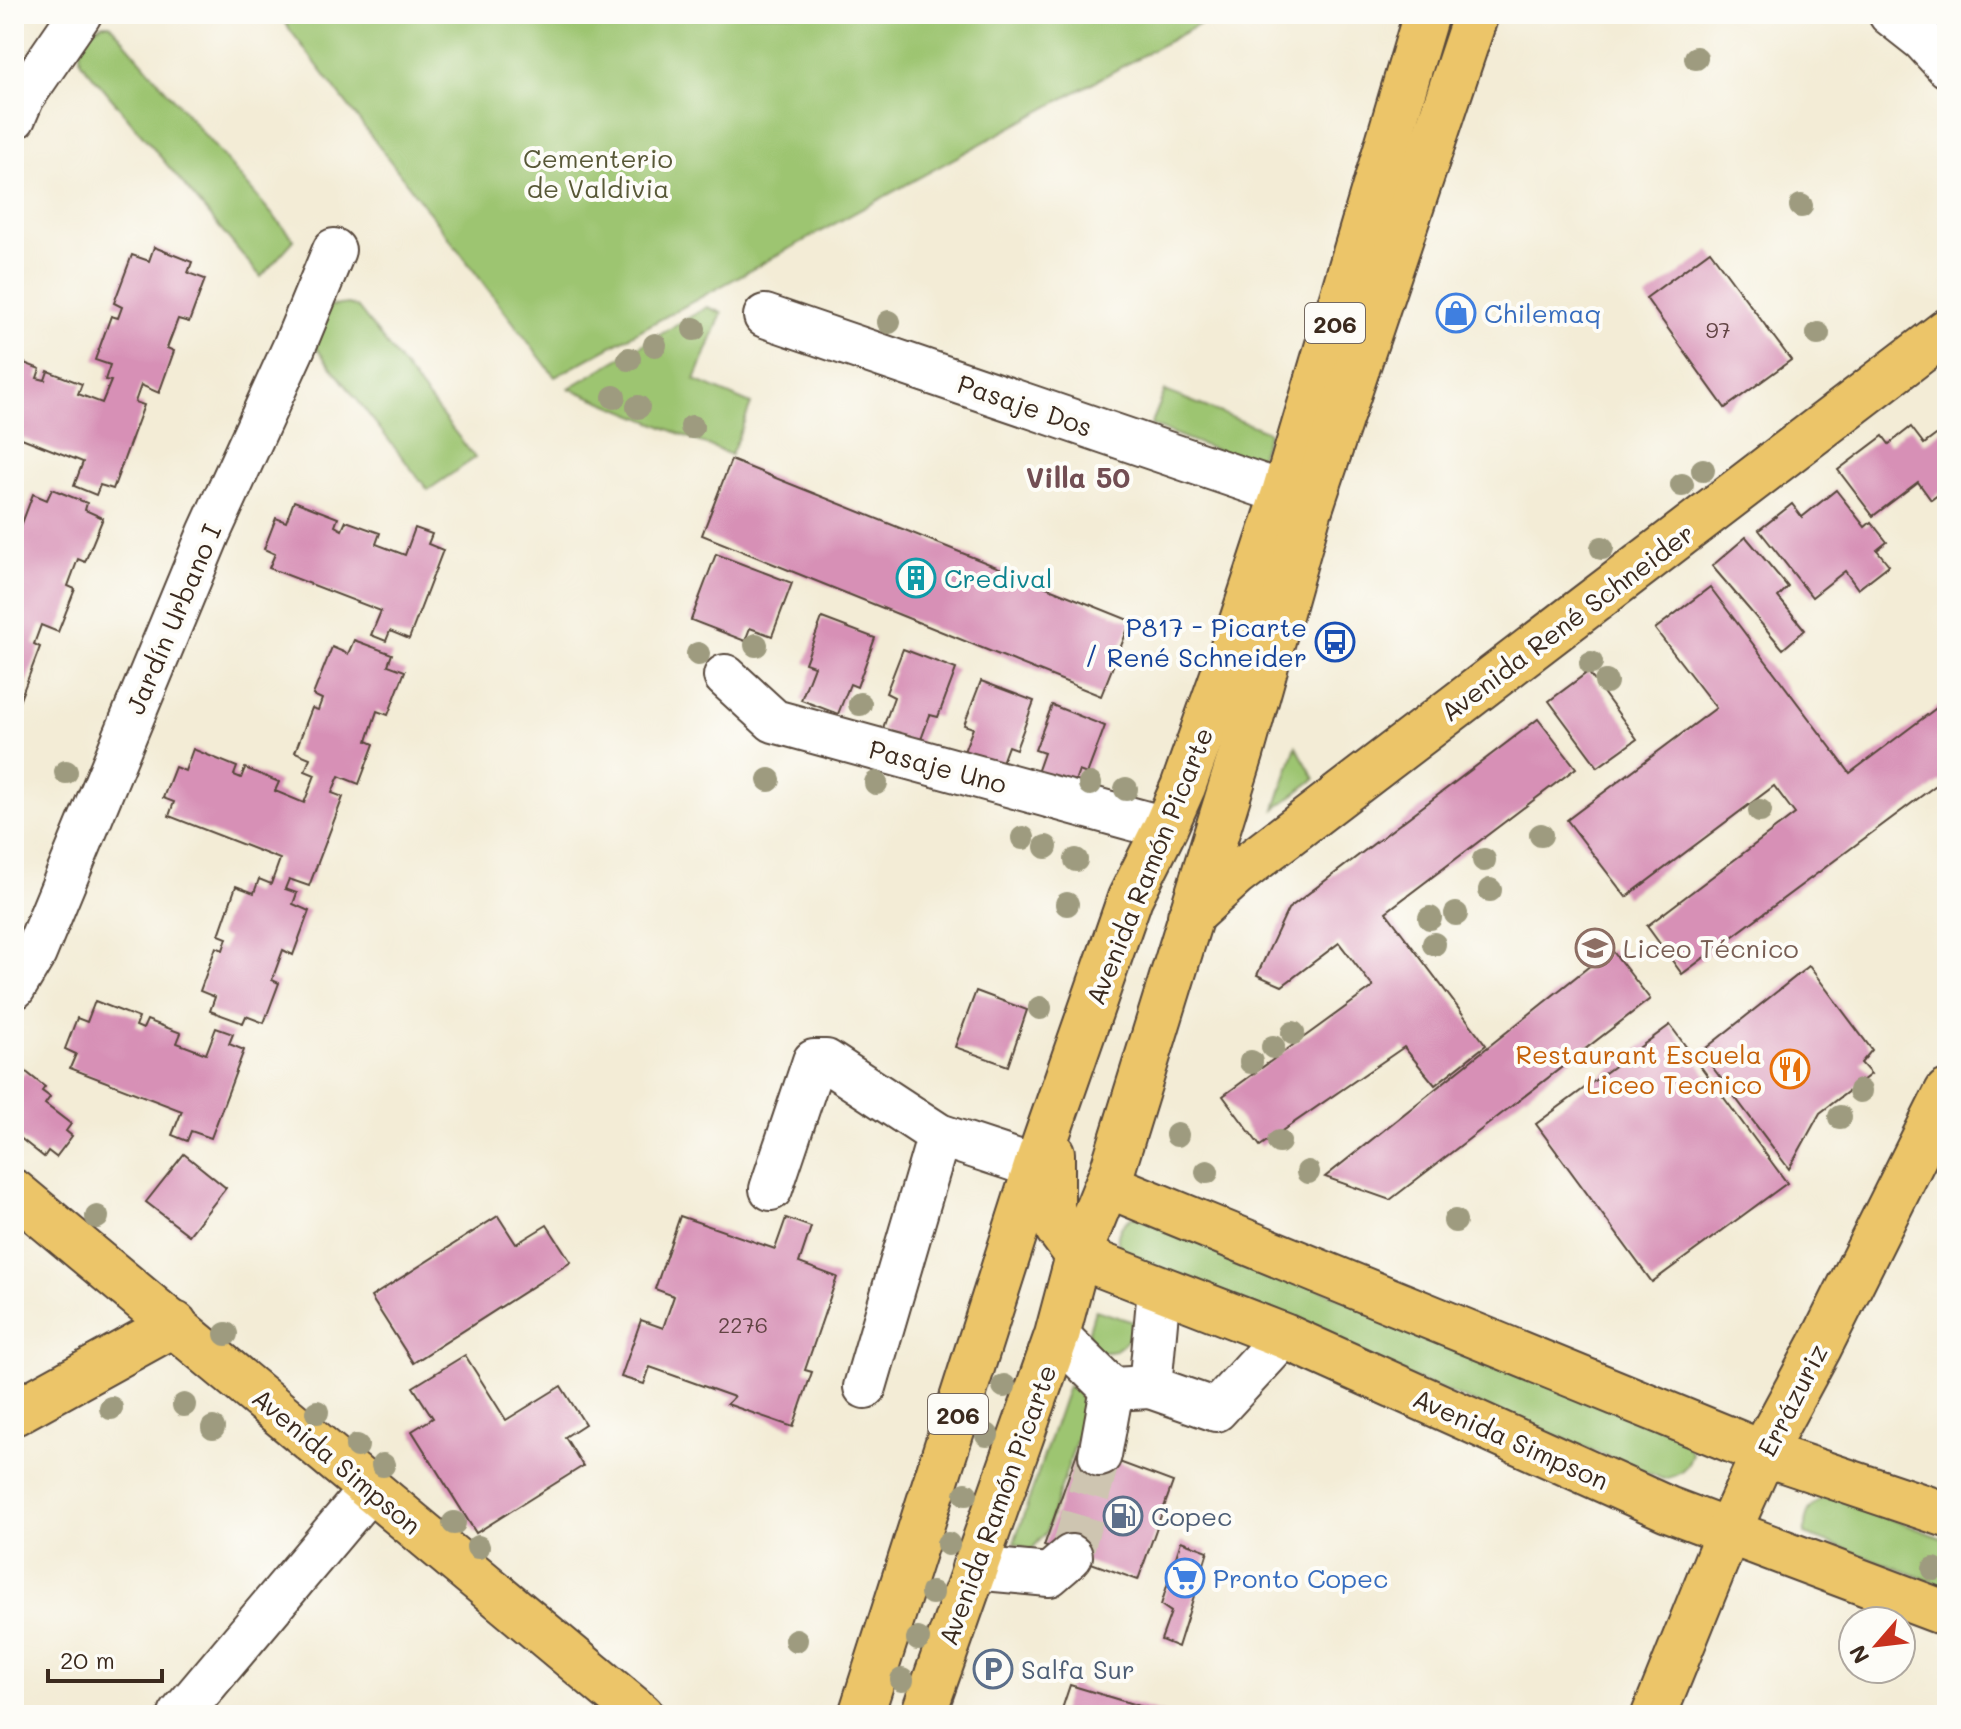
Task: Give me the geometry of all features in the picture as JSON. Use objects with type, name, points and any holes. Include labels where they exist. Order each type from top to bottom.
[{"type":"main road","name":"Avenida Ramón Picarte","points":[[861,1715],[1036,1167],[1130,898],[1165,828],[1239,630],[1284,493],[1426,14]]},
{"type":"main road","name":"Avenida Ramón Picarte","points":[[923,1715],[1057,1335],[1078,1256],[1107,1185],[1241,754],[1309,512],[1476,14]]},
{"type":"main road","name":"Avenida René Schneider","points":[[1190,916],[1235,875],[1947,331]]},
{"type":"main road","name":"Errázuriz","points":[[1654,1715],[1763,1453],[1946,1096]]},
{"type":"main road","points":[[1056,1114],[1051,1165],[1052,1208],[1058,1229],[1078,1256]]},
{"type":"main road","points":[[1107,1185],[1763,1453],[1947,1515]]},
{"type":"main road","name":"Avenida Simpson","points":[[14,1192],[641,1715]]},
{"type":"main road","name":"Avenida Simpson","points":[[1078,1256],[1284,1336],[1668,1509],[1947,1614]]},
{"type":"main road","points":[[14,1413],[175,1324]]},
{"type":"street","points":[[14,118],[23,97],[80,14]]},
{"type":"street","points":[[1890,14],[1923,40],[1947,66]]},
{"type":"street","name":"Jardín Urbano I","points":[[14,988],[35,953],[209,533],[294,347],[334,250]]},
{"type":"street","name":"Pasaje Dos","points":[[765,316],[1284,493]]},
{"type":"street","name":"Pasaje Uno","points":[[725,676],[774,721],[1165,828]]},
{"type":"street","points":[[771,1189],[814,1061],[826,1061],[939,1135],[1036,1167]]},
{"type":"street","points":[[865,1387],[939,1135]]},
{"type":"street","points":[[1100,1455],[1131,1388],[1159,1289]]},
{"type":"street","points":[[1057,1335],[1131,1388],[1216,1410],[1284,1336]]},
{"type":"street","points":[[180,1715],[370,1489]]},
{"type":"street","points":[[973,1568],[1049,1575],[1071,1556]]},
{"type":"green space","name":"Cementerio de Valdivia","points":[[278,14],[1218,14],[555,377]]},
{"type":"green space","points":[[103,24],[110,24],[294,240],[261,277],[81,62],[80,49],[84,39]]},
{"type":"green space","points":[[349,304],[358,308],[475,458],[428,490],[310,340],[330,306]]},
{"type":"green space","points":[[707,307],[722,313],[695,380],[751,404],[731,455],[569,388]]},
{"type":"green space","points":[[1165,391],[1269,432],[1259,459],[1249,463],[1151,425]]},
{"type":"green space","points":[[1296,746],[1315,779],[1275,809]]},
{"type":"green space","points":[[1137,1215],[1681,1436],[1692,1453],[1688,1463],[1679,1474],[1663,1479],[1129,1263],[1120,1250],[1118,1236],[1124,1224]]},
{"type":"green space","points":[[1095,1310],[1140,1324],[1122,1345],[1110,1352],[1103,1352],[1085,1344]]},
{"type":"green space","points":[[1068,1386],[1079,1394],[1085,1414],[1046,1533],[1031,1550],[1014,1543]]},
{"type":"green space","points":[[1827,1495],[1947,1540],[1947,1587],[1805,1534],[1809,1510]]},
{"type":"building","points":[[154,247],[192,262],[188,273],[205,279],[189,322],[178,319],[167,348],[174,351],[159,393],[141,385],[135,402],[144,405],[113,489],[100,485],[96,495],[74,486],[83,462],[14,435],[14,359],[40,369],[37,378],[45,380],[48,371],[82,384],[78,394],[102,403],[111,381],[105,380],[110,365],[95,360],[111,316],[118,318],[122,307],[114,303],[132,255],[149,261]]},
{"type":"building","points":[[1710,251],[1791,360],[1725,408],[1646,298]]},
{"type":"building","points":[[1911,427],[1924,444],[1944,429],[1947,432],[1947,488],[1931,500],[1918,482],[1873,516],[1838,470],[1883,436],[1889,444]]},
{"type":"building","name":"Credival","points":[[731,460],[1131,621],[1101,696],[702,535]]},
{"type":"building","points":[[52,489],[87,503],[85,510],[103,518],[85,562],[78,559],[68,586],[75,589],[58,632],[41,625],[34,644],[40,647],[14,715],[14,555],[19,544],[15,542],[33,494],[47,500]]},
{"type":"building","points":[[1836,490],[1865,527],[1871,522],[1887,542],[1877,550],[1889,565],[1858,589],[1845,571],[1812,597],[1759,530],[1792,504],[1802,517]]},
{"type":"building","points":[[294,501],[338,518],[335,526],[342,530],[346,521],[380,533],[376,544],[405,555],[415,528],[432,534],[428,544],[443,550],[409,639],[390,631],[386,641],[371,635],[381,611],[269,568],[275,554],[264,549],[276,518],[286,522]]},
{"type":"building","points":[[1746,537],[1788,587],[1778,597],[1805,630],[1783,649],[1712,566]]},
{"type":"building","points":[[716,554],[792,583],[772,636],[750,628],[745,641],[691,620]]},
{"type":"building","points":[[1710,587],[1850,773],[1947,700],[1947,777],[1682,974],[1647,926],[1795,814],[1774,786],[1626,897],[1567,820],[1716,708],[1655,629]]},
{"type":"building","points":[[822,618],[875,638],[857,687],[850,684],[838,714],[801,700],[814,666],[805,663]]},
{"type":"building","points":[[354,640],[392,654],[388,665],[405,671],[388,715],[377,711],[367,741],[374,744],[359,784],[339,776],[332,793],[343,797],[309,886],[289,879],[285,889],[297,893],[293,904],[309,911],[293,955],[283,950],[272,980],[279,983],[264,1023],[246,1016],[243,1023],[210,1011],[215,997],[200,991],[216,947],[223,950],[227,938],[219,935],[236,886],[254,893],[259,879],[271,884],[280,859],[169,816],[174,802],[163,798],[175,767],[185,771],[193,749],[237,767],[234,775],[241,778],[245,768],[279,782],[275,791],[304,803],[315,775],[305,771],[310,758],[295,752],[312,708],[318,710],[322,699],[313,695],[332,647],[348,654]]},
{"type":"building","points":[[903,649],[956,669],[938,717],[930,715],[919,745],[882,731],[894,697],[886,693]]},
{"type":"building","points":[[1588,672],[1637,739],[1598,767],[1549,701]]},
{"type":"building","points":[[981,681],[1034,701],[1016,749],[1008,746],[997,776],[960,762],[973,728],[964,725]]},
{"type":"building","points":[[1052,705],[1105,726],[1087,774],[1079,771],[1068,801],[1032,787],[1044,753],[1035,750]]},
{"type":"building","points":[[1538,719],[1576,768],[1386,912],[1486,1045],[1435,1085],[1404,1047],[1260,1146],[1223,1096],[1373,987],[1339,943],[1282,986],[1257,975],[1288,909]]},
{"type":"building","points":[[1611,949],[1650,999],[1390,1200],[1325,1177]]},
{"type":"building","name":"Restaurant Escuela Liceo Tecnico","points":[[1809,966],[1872,1050],[1861,1063],[1871,1074],[1820,1113],[1789,1169],[1701,1052]]},
{"type":"building","points":[[976,991],[1027,1010],[1008,1066],[955,1047]]},
{"type":"building","points":[[95,1001],[139,1018],[136,1026],[143,1029],[147,1020],[181,1033],[177,1043],[206,1054],[216,1028],[233,1034],[229,1044],[244,1050],[211,1138],[191,1131],[187,1141],[172,1135],[182,1111],[70,1068],[76,1054],[65,1049],[77,1018],[87,1022]]},
{"type":"building","points":[[1670,1025],[1787,1183],[1652,1282],[1536,1124]]},
{"type":"building","points":[[25,1071],[45,1087],[42,1091],[50,1097],[45,1104],[71,1124],[66,1131],[72,1136],[56,1157],[48,1151],[44,1157],[14,1133],[14,1085]]},
{"type":"building","points":[[184,1154],[226,1188],[189,1235],[146,1202]]},
{"type":"building","points":[[498,1216],[516,1244],[547,1225],[571,1262],[413,1363],[371,1297]]},
{"type":"building","points":[[680,1216],[775,1249],[786,1218],[811,1227],[799,1263],[837,1277],[805,1370],[812,1372],[793,1427],[727,1404],[734,1397],[650,1367],[644,1384],[621,1377],[641,1320],[663,1328],[674,1296],[655,1289]]},
{"type":"building","points":[[465,1355],[506,1420],[561,1386],[585,1424],[565,1437],[583,1466],[476,1533],[412,1431],[433,1418],[413,1387]]},
{"type":"building","points":[[1079,1447],[1173,1482],[1138,1580],[1044,1546]]},
{"type":"building","name":"Pronto Copec","points":[[1181,1541],[1208,1551],[1178,1647],[1161,1640],[1171,1612],[1161,1605]]},
{"type":"building","points":[[1070,1685],[1166,1714],[1060,1715]]},
{"type":"tunnel","points":[[1071,1556],[1100,1455]]},
{"type":"place","name":"Chilemaq","points":[[1456,313]]},
{"type":"place","name":"Credival","points":[[916,578]]},
{"type":"place","name":"P817 - Picarte / René Schneider","points":[[1335,642]]},
{"type":"place","name":"Liceo Técnico","points":[[1595,948]]},
{"type":"place","name":"Restaurant Escuela Liceo Tecnico","points":[[1790,1069]]},
{"type":"place","name":"Copec","points":[[1123,1516]]},
{"type":"place","name":"Pronto Copec","points":[[1185,1578]]},
{"type":"place","name":"Salfa Sur","points":[[993,1669]]},
{"type":"district","name":"Villa 50","points":[[1078,477]]}]
